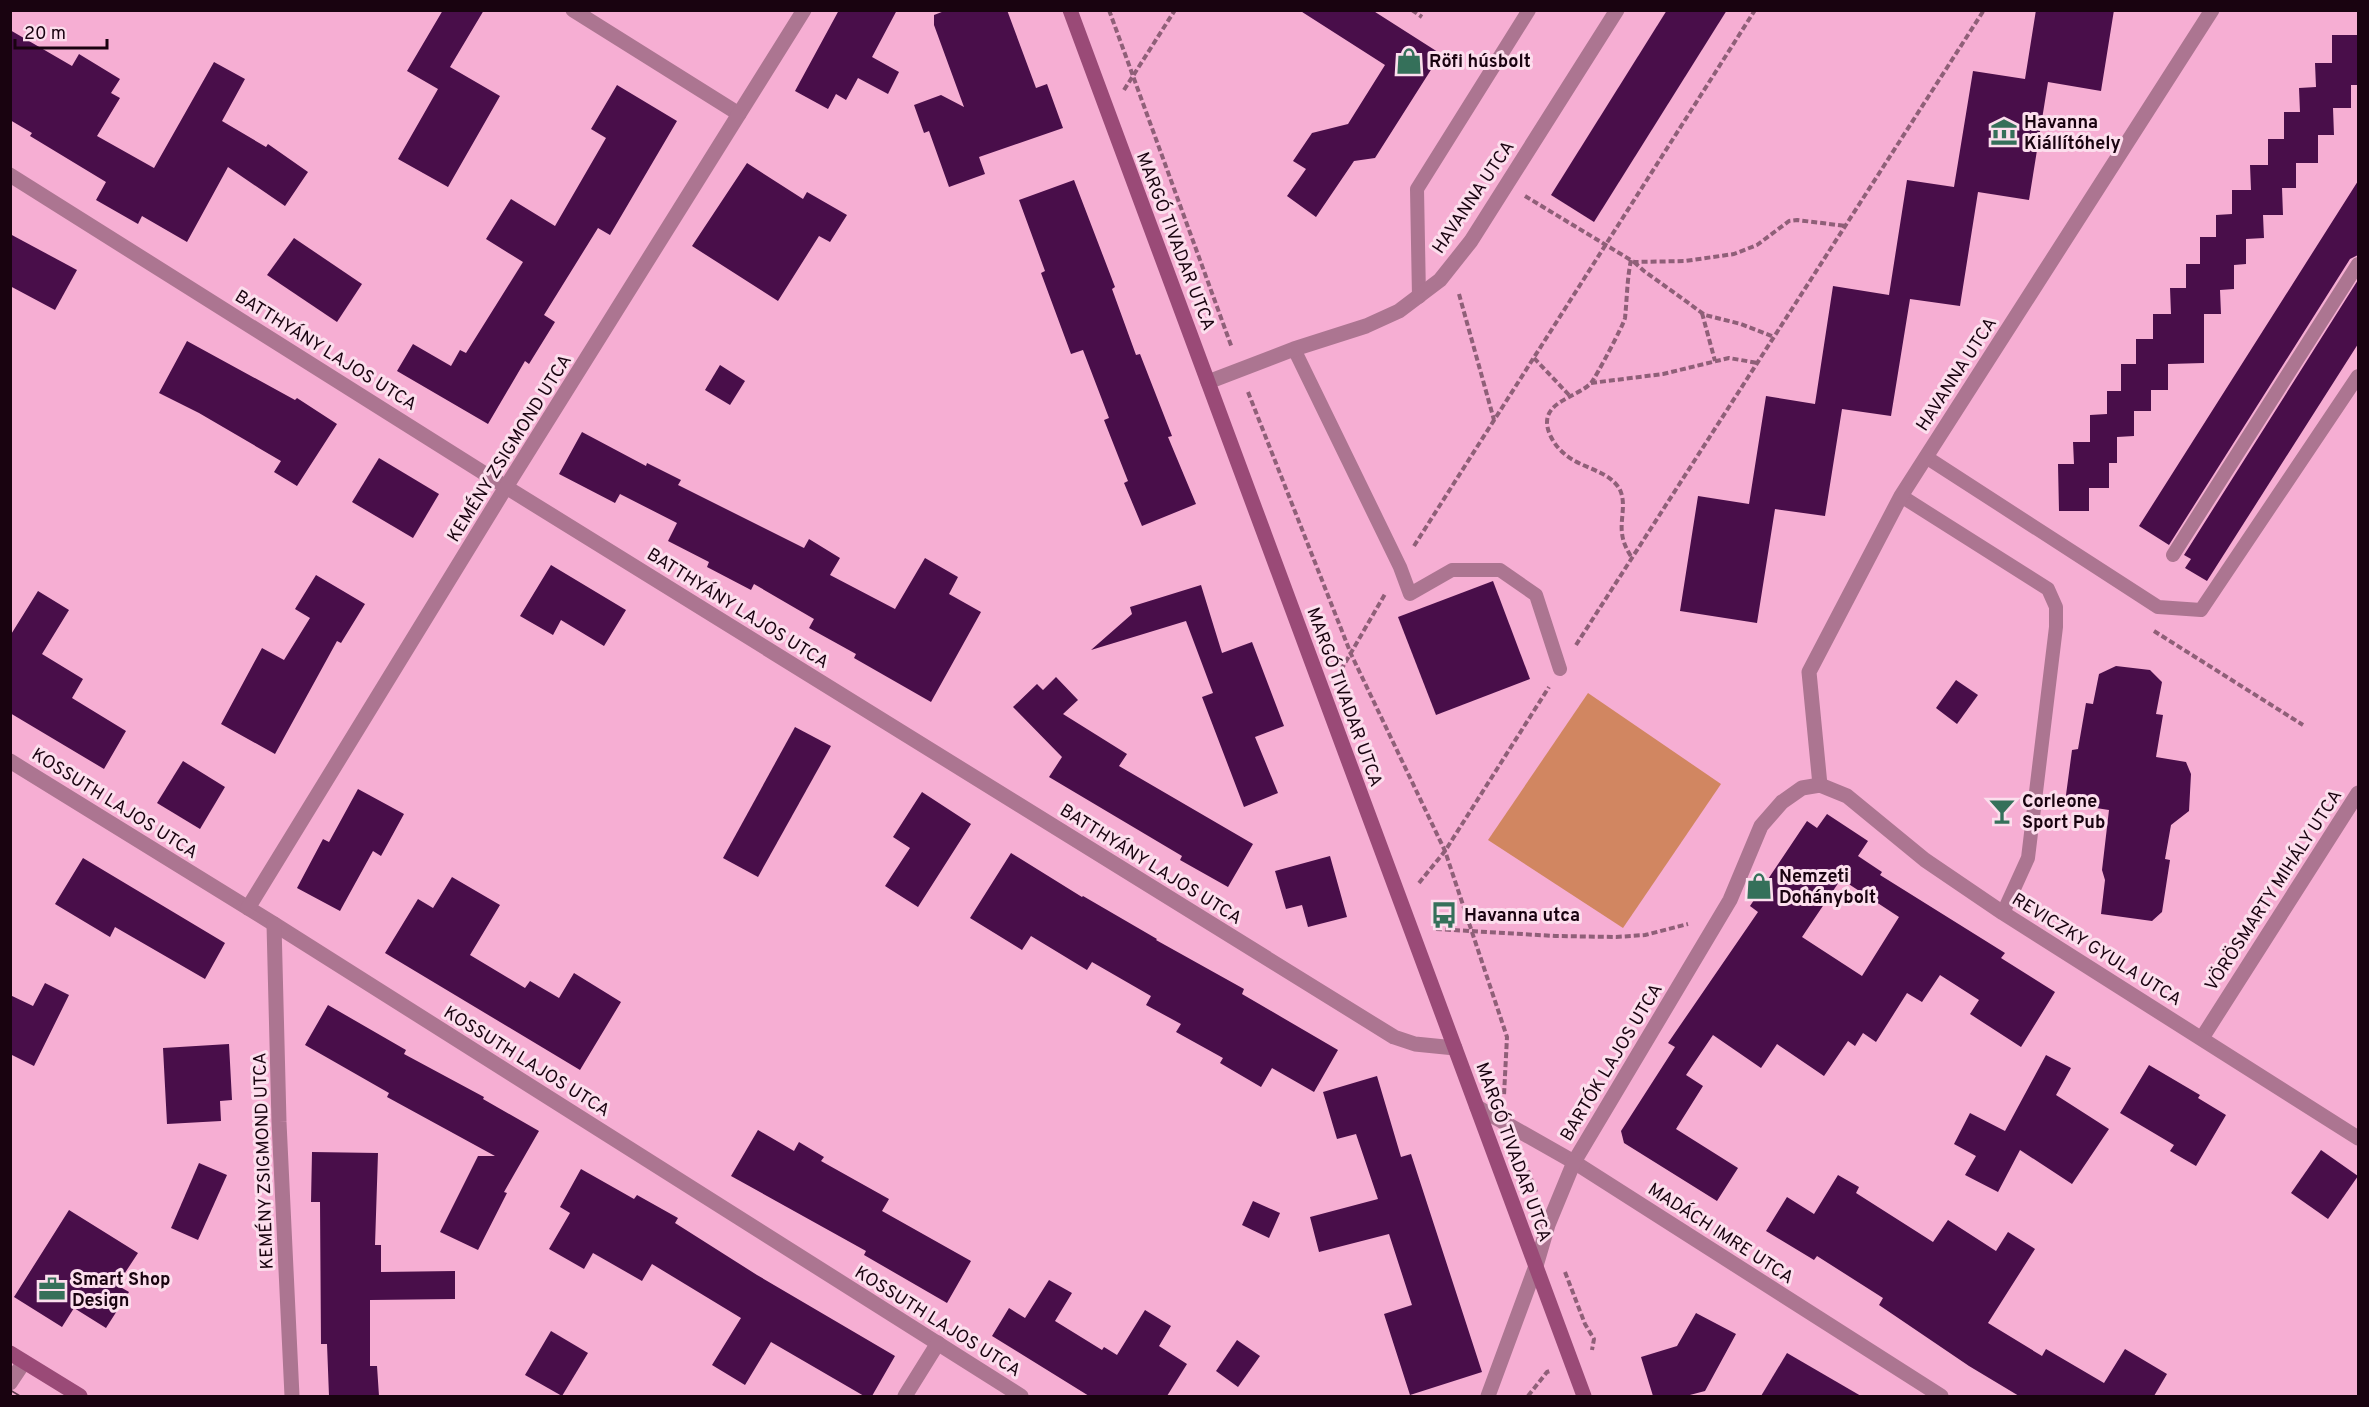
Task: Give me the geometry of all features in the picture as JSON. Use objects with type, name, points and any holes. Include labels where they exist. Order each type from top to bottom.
[{"type":"street","points":[[573,10],[739,114]]},
{"type":"street","name":"KEMÉNY ZSIGMOND UTCA","points":[[248,908],[804,10]]},
{"type":"street","name":"MARGÓ TIVADAR UTCA","points":[[1070,10],[1584,1396]]},
{"type":"street","name":"HAVANNA UTCA","points":[[1208,382],[1294,349],[1366,326],[1399,311],[1440,280],[1471,241],[1617,10]]},
{"type":"street","name":"HAVANNA UTCA","points":[[1820,785],[1809,672],[1901,496],[2212,10]]},
{"type":"street","name":"BATTHYÁNY LAJOS UTCA","points":[[10,175],[507,487],[1394,1037],[1414,1044],[1455,1048]]},
{"type":"street","name":"KOSSUTH LAJOS UTCA","points":[[10,761],[274,924],[1021,1396]]},
{"type":"street","name":"REVICZKY GYULA UTCA","points":[[1820,785],[1847,796],[1925,860],[2003,913],[2358,1138]]},
{"type":"street","name":"BARTÓK LAJOS UTCA","points":[[1488,1396],[1498,1376],[1548,1225],[1574,1162],[1730,900],[1761,826],[1788,797],[1802,788],[1820,785]]},
{"type":"street","name":"VÖRÖSMARTY MIHÁLY UTCA","points":[[2202,1038],[2358,793]]},
{"type":"street","name":"KEMÉNY ZSIGMOND UTCA","points":[[274,924],[279,1122],[292,1396]]},
{"type":"street","name":"MADÁCH IMRE UTCA","points":[[1477,1107],[1574,1162],[1941,1396]]},
{"type":"street","points":[[905,1396],[938,1343]]},
{"type":"street","points":[[10,1383],[17,1358],[80,1396]]},
{"type":"lane","points":[[1419,297],[1417,189],[1529,10]]},
{"type":"lane","points":[[2173,555],[2358,264]]},
{"type":"lane","points":[[1294,349],[1400,567],[1410,594],[1452,570],[1500,570],[1536,595],[1560,669]]},
{"type":"lane","points":[[1926,457],[2158,607],[2201,610],[2358,376]]},
{"type":"lane","points":[[1901,496],[2048,589],[2056,607],[2056,627],[2028,858],[2003,913]]},
{"type":"path","points":[[1109,10],[1239,369],[1351,654],[1445,850],[1507,1037],[1503,1096],[1512,1126]]},
{"type":"path","points":[[1108,116],[1175,10]]},
{"type":"path","points":[[1412,10],[1422,17]]},
{"type":"path","points":[[1324,696],[1351,654],[1400,567],[1755,10]]},
{"type":"path","points":[[1402,905],[1445,850],[1984,10]]},
{"type":"path","points":[[1507,184],[1633,261],[1644,272],[1702,313],[1741,324],[1774,338]]},
{"type":"path","points":[[1633,261],[1685,261],[1734,254],[1757,245],[1789,221],[1846,226]]},
{"type":"path","points":[[1591,383],[1623,326],[1626,285],[1633,261]]},
{"type":"path","points":[[1451,265],[1494,420]]},
{"type":"path","points":[[1702,313],[1705,332],[1715,361]]},
{"type":"path","points":[[1534,358],[1569,395]]},
{"type":"path","points":[[1632,558],[1625,548],[1622,533],[1622,496],[1619,490],[1606,476],[1577,464],[1566,456],[1551,437],[1547,427],[1549,413],[1569,395],[1591,383],[1663,374],[1729,358],[1758,363]]},
{"type":"path","points":[[1411,928],[1555,936],[1623,937],[1694,922],[1711,932]]},
{"type":"shaded area","points":[[1588,693],[1721,784],[1623,928],[1488,840]]},
{"type":"building","points":[[443,10],[484,10],[450,67],[500,96],[448,187],[398,159],[438,89],[407,71]]},
{"type":"building","points":[[839,10],[897,10],[872,57],[899,72],[888,94],[858,78],[846,100],[836,94],[828,109],[795,91]]},
{"type":"building","points":[[947,10],[1007,10],[1036,88],[1047,84],[1063,128],[979,157],[985,174],[949,187],[929,131],[924,133],[914,105],[941,95],[964,107],[934,25],[934,15]]},
{"type":"building","points":[[1299,10],[1372,10],[1441,54],[1375,158],[1354,161],[1316,217],[1287,196],[1306,169],[1293,161],[1312,133],[1348,124],[1385,65]]},
{"type":"building","points":[[1667,10],[1727,10],[1594,222],[1551,195]]},
{"type":"building","points":[[2036,10],[2114,10],[2101,91],[2048,82],[2029,200],[1978,192],[1960,306],[1910,299],[1891,416],[1842,409],[1825,516],[1775,509],[1757,623],[1680,611],[1698,496],[1749,504],[1766,396],[1815,404],[1833,286],[1889,295],[1907,180],[1954,187],[1973,71],[2025,79]]},
{"type":"building","points":[[10,30],[72,66],[79,54],[120,79],[111,93],[120,98],[97,136],[154,168],[214,62],[245,79],[222,121],[266,147],[268,144],[308,172],[285,206],[228,167],[187,242],[142,216],[138,224],[96,200],[106,182],[30,136],[32,133],[10,120]]},
{"type":"building","points":[[2332,35],[2358,35],[2358,85],[2351,85],[2351,108],[2333,108],[2334,135],[2318,135],[2318,163],[2296,163],[2296,188],[2282,188],[2283,215],[2263,215],[2264,238],[2246,239],[2246,264],[2234,265],[2234,289],[2220,290],[2221,314],[2204,314],[2204,363],[2168,364],[2168,390],[2151,390],[2151,411],[2134,411],[2134,436],[2117,437],[2117,463],[2109,463],[2109,488],[2089,488],[2089,511],[2059,511],[2058,464],[2074,464],[2073,442],[2090,442],[2090,415],[2107,414],[2107,391],[2121,391],[2121,364],[2136,364],[2136,339],[2153,339],[2153,314],[2171,314],[2170,288],[2186,288],[2186,264],[2200,264],[2200,237],[2216,237],[2216,215],[2232,214],[2232,190],[2251,190],[2250,165],[2268,165],[2268,139],[2284,139],[2284,112],[2300,112],[2299,88],[2316,87],[2315,63],[2332,63]]},
{"type":"building","points":[[617,85],[677,121],[610,235],[598,228],[544,315],[555,322],[529,364],[525,361],[488,424],[397,371],[413,344],[451,366],[460,350],[466,353],[523,262],[486,239],[511,199],[555,226],[606,138],[591,129]]},
{"type":"building","points":[[747,163],[803,199],[807,192],[847,215],[830,242],[819,236],[778,301],[692,246]]},
{"type":"building","points":[[1074,180],[1115,287],[1112,289],[1136,355],[1140,354],[1172,436],[1168,437],[1196,504],[1142,526],[1124,483],[1128,481],[1104,420],[1109,418],[1083,350],[1071,354],[1041,273],[1045,271],[1019,200]]},
{"type":"building","points":[[2358,181],[2358,255],[2350,259],[2169,545],[2139,526]]},
{"type":"building","points":[[10,234],[77,270],[55,310],[10,286]]},
{"type":"building","points":[[294,238],[362,284],[337,322],[267,275]]},
{"type":"building","points":[[2358,280],[2358,344],[2207,581],[2185,568],[2191,559],[2184,555]]},
{"type":"building","points":[[187,341],[295,400],[297,398],[337,424],[297,486],[274,472],[281,461],[199,413],[159,393]]},
{"type":"building","points":[[720,365],[745,381],[730,405],[705,390]]},
{"type":"building","points":[[582,432],[646,466],[647,463],[681,480],[678,485],[804,548],[809,539],[840,558],[830,575],[895,609],[925,558],[958,577],[949,594],[981,612],[931,702],[854,658],[856,654],[809,628],[814,619],[754,584],[751,590],[707,567],[709,562],[668,541],[677,523],[620,494],[615,503],[559,474]]},
{"type":"building","points":[[379,458],[439,494],[413,538],[352,502]]},
{"type":"building","points":[[551,565],[626,610],[604,646],[561,620],[553,635],[520,616]]},
{"type":"building","points":[[316,575],[365,604],[341,643],[337,641],[275,754],[221,724],[262,648],[284,660],[310,618],[295,609]]},
{"type":"building","points":[[1493,581],[1530,679],[1436,715],[1398,617]]},
{"type":"building","points":[[1201,585],[1222,653],[1252,642],[1284,726],[1255,737],[1278,793],[1244,807],[1202,697],[1213,693],[1186,621],[1091,650],[1132,614],[1130,607]]},
{"type":"building","points":[[38,591],[69,610],[42,654],[83,679],[72,698],[126,731],[104,769],[10,713],[10,636]]},
{"type":"building","points":[[2116,666],[2150,670],[2162,682],[2156,714],[2163,715],[2156,757],[2186,762],[2191,774],[2189,811],[2171,825],[2165,859],[2170,860],[2162,912],[2152,921],[2101,914],[2105,880],[2102,870],[2109,810],[2070,804],[2066,795],[2072,750],[2078,749],[2086,703],[2093,704],[2099,674]]},
{"type":"building","points":[[1056,677],[1078,700],[1063,714],[1127,754],[1119,766],[1253,844],[1228,887],[1180,860],[1182,856],[1049,777],[1062,757],[1013,707],[1037,684],[1043,690]]},
{"type":"building","points":[[1956,680],[1978,695],[1957,724],[1936,708]]},
{"type":"building","points":[[795,727],[831,746],[758,877],[723,858]]},
{"type":"building","points":[[183,761],[225,787],[200,829],[157,803]]},
{"type":"building","points":[[358,789],[404,814],[381,856],[373,851],[340,911],[297,888],[323,839],[329,842]]},
{"type":"building","points":[[922,792],[971,824],[918,907],[885,886],[910,848],[893,837]]},
{"type":"building","points":[[1827,814],[1868,841],[1858,856],[1882,872],[1880,875],[2005,953],[2001,958],[2055,992],[2021,1047],[1970,1014],[1979,1000],[1940,975],[1922,1002],[1907,993],[1876,1042],[1863,1033],[1855,1046],[1848,1041],[1824,1076],[1777,1044],[1761,1068],[1713,1035],[1686,1075],[1703,1086],[1676,1129],[1738,1168],[1717,1201],[1624,1143],[1621,1131],[1675,1047],[1668,1043],[1758,912],[1750,906],[1807,821],[1817,828]],"holes":[[[1841,879],[1899,917],[1862,976],[1802,937]]]},
{"type":"building","points":[[1011,853],[1082,897],[1244,989],[1242,994],[1338,1050],[1314,1092],[1272,1068],[1261,1087],[1220,1063],[1223,1058],[1176,1032],[1181,1024],[1146,1005],[1151,996],[1092,962],[1087,970],[1031,936],[1022,950],[970,918]]},
{"type":"building","points":[[1330,856],[1347,917],[1308,927],[1302,905],[1286,909],[1275,871]]},
{"type":"building","points":[[83,858],[225,943],[205,979],[115,927],[110,937],[55,904]]},
{"type":"building","points":[[452,877],[500,905],[470,955],[525,988],[530,981],[559,998],[574,973],[621,1002],[580,1070],[385,953],[418,899],[433,908]]},
{"type":"building","points":[[45,983],[69,995],[34,1066],[10,1054],[10,995],[33,1006]]},
{"type":"building","points":[[328,1005],[406,1050],[404,1054],[484,1097],[483,1099],[539,1131],[504,1192],[507,1193],[478,1250],[440,1232],[478,1156],[495,1156],[387,1097],[389,1093],[305,1045]]},
{"type":"building","points":[[229,1044],[232,1100],[220,1101],[221,1121],[167,1124],[163,1048]]},
{"type":"building","points":[[2046,1055],[2071,1068],[2056,1095],[2109,1129],[2072,1184],[2020,1150],[1998,1192],[1965,1175],[1976,1156],[1954,1144],[1970,1113],[2005,1131]]},
{"type":"building","points":[[2149,1065],[2200,1095],[2198,1098],[2226,1115],[2196,1166],[2170,1151],[2174,1145],[2120,1113]]},
{"type":"building","points":[[1377,1076],[1401,1157],[1411,1154],[1482,1372],[1410,1395],[1384,1314],[1412,1305],[1389,1234],[1319,1252],[1310,1217],[1378,1199],[1356,1134],[1337,1139],[1323,1092]]},
{"type":"building","points":[[758,1130],[794,1151],[799,1142],[824,1157],[821,1161],[889,1199],[882,1211],[971,1261],[947,1303],[864,1255],[866,1251],[731,1176]]},
{"type":"building","points":[[2321,1150],[2358,1176],[2328,1219],[2291,1193]]},
{"type":"building","points":[[312,1152],[378,1153],[375,1245],[381,1245],[381,1272],[455,1271],[455,1299],[370,1300],[370,1366],[377,1366],[379,1396],[329,1396],[327,1344],[321,1344],[320,1202],[311,1202]]},
{"type":"building","points":[[199,1163],[227,1175],[198,1240],[171,1228]]},
{"type":"building","points":[[581,1169],[634,1199],[637,1195],[678,1218],[675,1223],[757,1275],[895,1356],[872,1396],[864,1396],[771,1342],[745,1385],[712,1365],[741,1318],[652,1264],[642,1281],[593,1253],[584,1269],[549,1249],[570,1213],[560,1207]]},
{"type":"building","points":[[1838,1175],[1859,1187],[1856,1193],[1933,1242],[1948,1220],[1996,1251],[2008,1232],[2035,1249],[1988,1323],[2042,1356],[2046,1349],[2104,1383],[2125,1349],[2167,1374],[2154,1396],[2019,1396],[1969,1366],[1879,1305],[1883,1298],[1817,1256],[1814,1260],[1766,1231],[1787,1197],[1814,1214]]},
{"type":"building","points":[[1253,1201],[1280,1213],[1269,1238],[1242,1225]]},
{"type":"building","points":[[69,1210],[138,1253],[117,1285],[129,1292],[106,1328],[74,1308],[62,1327],[14,1297]]},
{"type":"building","points":[[1049,1280],[1072,1293],[1055,1321],[1102,1350],[1104,1347],[1117,1355],[1145,1310],[1171,1326],[1159,1346],[1187,1364],[1167,1396],[1089,1396],[992,1336],[1009,1308],[1025,1318]]},
{"type":"building","points":[[1696,1313],[1736,1334],[1705,1391],[1686,1396],[1653,1396],[1641,1357],[1677,1346]]},
{"type":"building","points":[[551,1331],[588,1353],[562,1396],[525,1375]]},
{"type":"building","points":[[1237,1340],[1260,1356],[1238,1387],[1216,1371]]},
{"type":"building","points":[[1787,1353],[1861,1396],[1761,1396]]},
{"type":"tram line","points":[[10,1390],[20,1396]]},
{"type":"place","name":"Röfi húsbolt","points":[[1409,61]]},
{"type":"place","name":"Havanna Kiállítóhely","points":[[2004,132]]},
{"type":"place","name":"Corleone Sport Pub","points":[[2002,811]]},
{"type":"place","name":"Nemzeti Dohánybolt","points":[[1759,886]]},
{"type":"place","name":"Havanna utca","points":[[1444,915]]},
{"type":"place","name":"Smart Shop Design","points":[[52,1289]]}]
